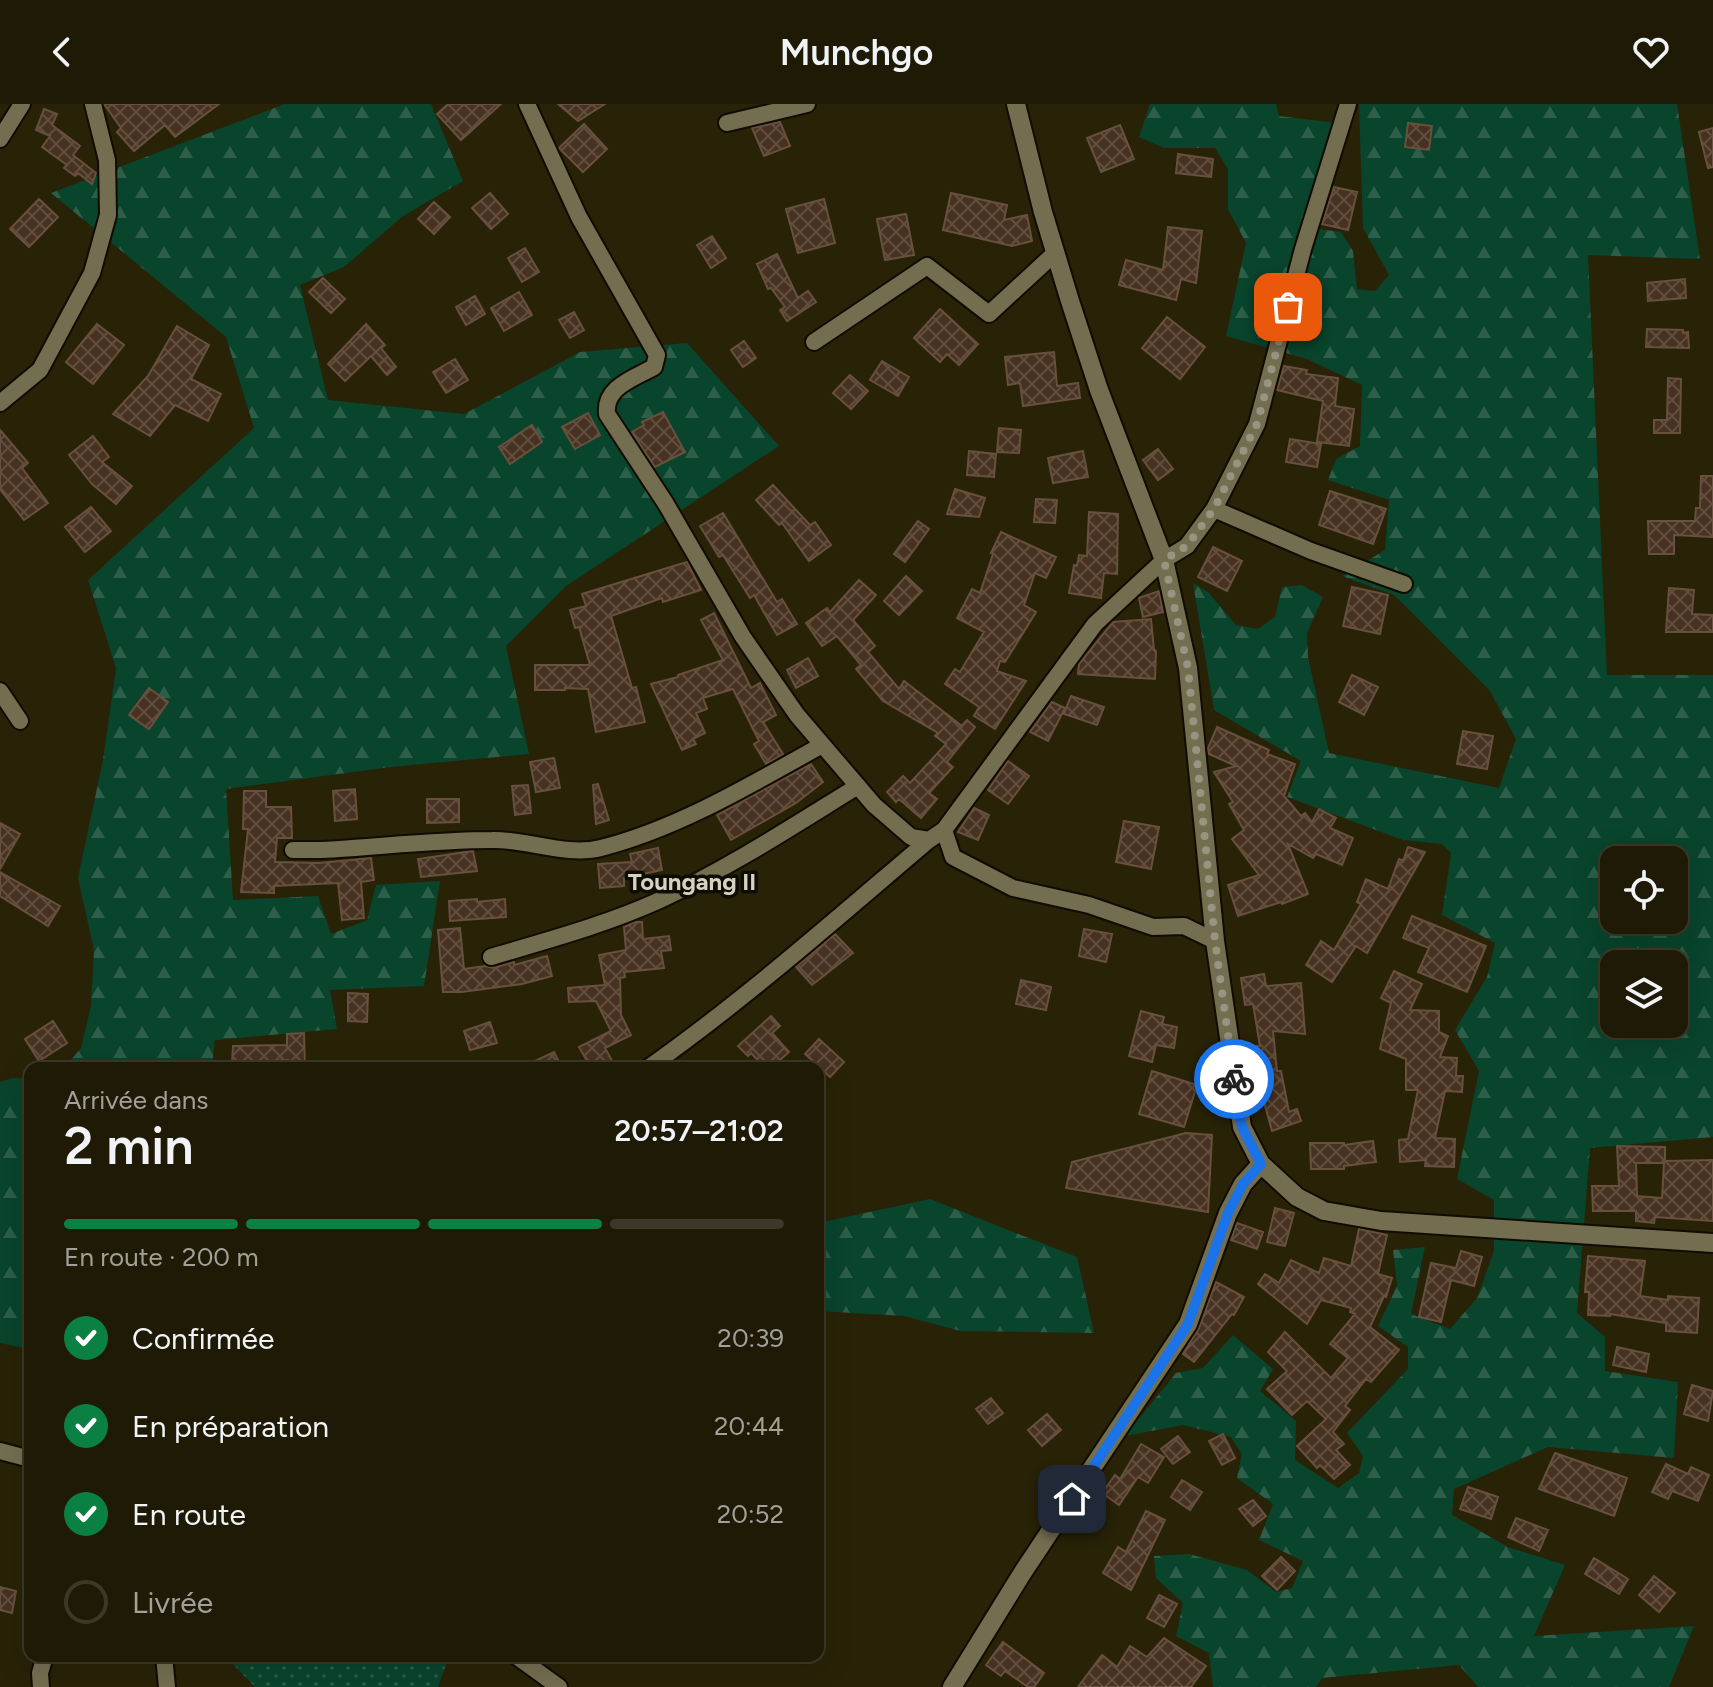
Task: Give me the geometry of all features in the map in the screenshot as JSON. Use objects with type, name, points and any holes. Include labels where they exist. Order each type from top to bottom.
[{"type":"street","points":[[0,139],[22,104]]},
{"type":"street","points":[[0,403],[40,370],[92,273],[108,215],[107,160],[93,104]]},
{"type":"street","points":[[527,104],[579,217],[657,355],[654,367],[612,390],[606,403],[607,414],[666,504],[743,637],[797,715],[874,805],[911,837],[929,840]]},
{"type":"street","points":[[727,123],[807,104]]},
{"type":"street","points":[[1016,104],[1055,253],[1099,390],[1164,560],[1188,668],[1215,941],[1242,1127],[1261,1164],[1297,1197],[1324,1211],[1381,1221],[1713,1243]]},
{"type":"street","points":[[656,1062],[708,1025],[944,830],[1095,624],[1164,560],[1187,546],[1214,509],[1257,424],[1303,249],[1348,104]]},
{"type":"street","points":[[814,342],[927,266],[989,314],[1055,253]]},
{"type":"street","points":[[1214,509],[1311,551],[1404,584]]},
{"type":"street","points":[[0,691],[20,721]]},
{"type":"street","points":[[293,850],[493,840],[565,849],[598,849],[643,834],[731,795],[822,745]]},
{"type":"street","points":[[491,957],[596,926],[660,900],[717,871],[858,786]]},
{"type":"street","points":[[944,830],[953,857],[1013,888],[1089,905],[1153,927],[1184,926],[1215,941]]},
{"type":"street","points":[[952,1687],[1023,1572],[1188,1324],[1228,1213],[1243,1184],[1261,1164]]},
{"type":"street","points":[[0,1451],[24,1457]]},
{"type":"street","points":[[41,1687],[43,1662]]},
{"type":"street","points":[[165,1662],[167,1687]]},
{"type":"street","points":[[524,1662],[559,1687]]},
{"type":"green space","points":[[285,104],[431,104],[463,181],[403,216],[344,267],[300,285],[328,400],[464,414],[580,352],[687,343],[779,446],[566,586],[506,646],[529,754],[391,767],[226,789],[233,900],[318,896],[331,934],[367,920],[376,885],[440,881],[424,986],[330,990],[337,1029],[215,1040],[213,1062],[69,1062],[81,1048],[91,1006],[94,950],[78,878],[103,760],[116,668],[88,580],[254,428],[226,337],[51,193]]},
{"type":"green space","points":[[1150,104],[1276,104],[1279,116],[1337,123],[1312,228],[1341,232],[1353,251],[1357,289],[1375,291],[1389,275],[1363,228],[1359,104],[1677,104],[1700,259],[1588,255],[1607,675],[1713,675],[1713,1137],[1590,1148],[1577,1313],[1605,1337],[1605,1371],[1678,1382],[1674,1458],[1548,1447],[1454,1489],[1452,1515],[1508,1547],[1565,1565],[1534,1636],[1694,1626],[1669,1687],[1478,1687],[1459,1665],[1322,1678],[1316,1687],[1213,1687],[1209,1653],[1176,1636],[1183,1603],[1156,1578],[1154,1556],[1189,1554],[1247,1570],[1276,1592],[1292,1588],[1303,1561],[1259,1540],[1273,1504],[1237,1478],[1242,1454],[1231,1437],[1183,1425],[1125,1436],[1176,1373],[1203,1368],[1233,1335],[1273,1369],[1260,1391],[1296,1421],[1295,1460],[1338,1488],[1359,1473],[1363,1456],[1347,1433],[1408,1369],[1408,1347],[1378,1326],[1397,1286],[1393,1250],[1425,1247],[1411,1314],[1450,1329],[1477,1298],[1494,1251],[1494,1200],[1457,1179],[1479,1071],[1455,1030],[1487,977],[1495,943],[1442,915],[1451,853],[1442,844],[1403,840],[1287,797],[1301,761],[1214,710],[1193,583],[1208,592],[1236,625],[1258,629],[1275,617],[1282,587],[1302,585],[1323,597],[1307,633],[1308,657],[1329,753],[1499,788],[1516,739],[1490,691],[1394,595],[1342,576],[1385,550],[1389,500],[1328,480],[1336,459],[1360,446],[1362,385],[1307,359],[1226,336],[1246,243],[1228,209],[1228,169],[1215,148],[1164,148],[1139,137]]},
{"type":"green space","points":[[24,1079],[24,1348],[0,1343],[0,1082]]},
{"type":"green space","points":[[930,1199],[1077,1257],[1094,1333],[961,1331],[904,1316],[824,1311],[824,1222]]},
{"type":"green space","points":[[231,1662],[447,1662],[438,1687],[255,1687]]},
{"type":"building","points":[[104,104],[219,104],[175,137],[165,125],[134,151],[117,132],[121,128]]},
{"type":"building","points":[[448,104],[501,104],[461,140],[437,114]]},
{"type":"building","points":[[558,104],[605,104],[578,121]]},
{"type":"building","points":[[44,109],[57,114],[52,125],[80,146],[73,155],[96,173],[92,184],[78,173],[75,176],[64,168],[67,165],[42,147],[50,136],[36,130]]},
{"type":"building","points":[[780,122],[790,146],[764,156],[752,128]]},
{"type":"building","points":[[1408,123],[1432,126],[1429,150],[1405,147]]},
{"type":"building","points":[[584,124],[607,149],[583,172],[559,148]]},
{"type":"building","points":[[1120,125],[1134,159],[1101,172],[1087,138]]},
{"type":"building","points":[[1713,128],[1713,167],[1708,168],[1699,132]]},
{"type":"building","points":[[1178,154],[1213,159],[1211,177],[1176,173]]},
{"type":"building","points":[[1334,187],[1357,192],[1348,230],[1322,224]]},
{"type":"building","points":[[490,193],[508,214],[491,229],[472,208]]},
{"type":"building","points":[[951,193],[1007,205],[1004,220],[1027,215],[1032,241],[1012,246],[943,230]]},
{"type":"building","points":[[39,199],[58,217],[29,247],[10,229]]},
{"type":"building","points":[[824,199],[835,243],[798,253],[786,209]]},
{"type":"building","points":[[434,202],[450,217],[434,234],[418,219]]},
{"type":"building","points":[[906,214],[914,255],[885,260],[877,219]]},
{"type":"building","points":[[1168,227],[1202,231],[1196,283],[1181,279],[1176,300],[1119,285],[1126,260],[1163,270]]},
{"type":"building","points":[[712,236],[726,258],[711,268],[697,245]]},
{"type":"building","points":[[525,248],[539,272],[522,282],[508,258]]},
{"type":"building","points":[[777,254],[798,298],[808,291],[816,302],[787,321],[780,310],[785,307],[771,288],[768,289],[757,264]]},
{"type":"building","points":[[323,278],[345,299],[331,313],[309,292]]},
{"type":"building","points":[[1685,279],[1686,298],[1648,301],[1647,283]]},
{"type":"building","points":[[519,292],[532,315],[504,331],[491,308]]},
{"type":"building","points":[[475,296],[485,314],[466,325],[456,307]]},
{"type":"building","points":[[940,309],[978,344],[959,365],[947,354],[940,362],[914,338]]},
{"type":"building","points":[[574,312],[584,330],[570,338],[559,320]]},
{"type":"building","points":[[1167,317],[1205,347],[1180,379],[1142,348]]},
{"type":"building","points":[[97,324],[124,345],[93,384],[66,362]]},
{"type":"building","points":[[366,324],[385,345],[381,348],[396,367],[387,375],[371,356],[345,381],[328,364]]},
{"type":"building","points":[[177,326],[209,345],[191,379],[221,394],[208,421],[175,405],[150,436],[113,414],[148,376]]},
{"type":"building","points":[[1647,329],[1688,332],[1689,348],[1646,347]]},
{"type":"building","points":[[744,341],[756,358],[743,367],[731,350]]},
{"type":"building","points":[[1054,352],[1057,386],[1078,383],[1080,398],[1023,406],[1020,383],[1008,385],[1005,357]]},
{"type":"building","points":[[455,359],[468,380],[446,393],[433,372]]},
{"type":"building","points":[[882,361],[909,377],[898,396],[870,380]]},
{"type":"building","points":[[1284,366],[1307,370],[1306,374],[1338,378],[1335,406],[1354,409],[1349,446],[1317,442],[1323,401],[1277,390]]},
{"type":"building","points":[[850,375],[868,391],[851,409],[833,393]]},
{"type":"building","points":[[1668,378],[1681,379],[1680,433],[1654,433],[1654,420],[1667,420]]},
{"type":"building","points":[[663,412],[685,452],[655,467],[632,432],[644,425],[642,422]]},
{"type":"building","points":[[588,413],[600,435],[575,449],[562,427]]},
{"type":"building","points":[[532,425],[542,442],[510,464],[499,447]]},
{"type":"building","points":[[999,428],[1021,430],[1019,453],[997,452]]},
{"type":"building","points":[[0,430],[28,463],[22,468],[48,503],[24,520],[0,489]]},
{"type":"building","points":[[93,436],[109,457],[102,462],[132,486],[116,504],[92,484],[69,455]]},
{"type":"building","points":[[1290,439],[1321,444],[1317,467],[1286,462]]},
{"type":"building","points":[[1158,449],[1173,469],[1158,480],[1143,460]]},
{"type":"building","points":[[969,451],[996,454],[994,477],[967,475]]},
{"type":"building","points":[[1083,451],[1088,477],[1053,483],[1048,458]]},
{"type":"building","points":[[1701,476],[1713,476],[1713,537],[1674,535],[1674,554],[1649,554],[1648,521],[1695,521],[1696,508],[1700,508]]},
{"type":"building","points":[[773,485],[810,525],[815,522],[831,545],[809,561],[782,523],[779,525],[756,500]]},
{"type":"building","points":[[955,489],[985,498],[979,517],[947,514]]},
{"type":"building","points":[[1330,491],[1386,509],[1373,544],[1319,525]]},
{"type":"building","points":[[1036,499],[1057,500],[1055,523],[1034,522]]},
{"type":"building","points":[[91,507],[111,531],[85,552],[65,527]]},
{"type":"building","points":[[1089,512],[1118,514],[1117,574],[1104,573],[1101,598],[1069,593],[1074,565],[1077,566],[1079,555],[1087,556]]},
{"type":"building","points":[[723,513],[777,602],[782,599],[797,624],[777,635],[754,595],[750,598],[700,526]]},
{"type":"building","points":[[918,521],[929,529],[905,562],[894,554]]},
{"type":"building","points":[[1001,532],[1056,557],[1046,578],[1035,573],[1024,605],[1036,612],[1005,662],[1000,661],[997,671],[1026,681],[995,729],[974,716],[979,707],[945,684],[955,669],[960,672],[984,632],[957,618],[972,589],[980,593],[991,553]]},
{"type":"building","points":[[1213,547],[1242,561],[1227,591],[1198,577]]},
{"type":"building","points":[[687,562],[701,590],[663,602],[662,598],[611,616],[645,722],[596,732],[588,689],[535,690],[535,665],[590,665],[579,627],[575,628],[570,610],[586,606],[582,594]]},
{"type":"building","points":[[906,576],[922,591],[899,615],[884,601]]},
{"type":"building","points":[[859,580],[876,595],[853,620],[875,646],[868,652],[899,689],[904,681],[962,726],[967,720],[975,727],[947,762],[953,767],[929,793],[937,799],[921,818],[899,799],[896,802],[887,792],[903,776],[910,783],[946,744],[935,736],[938,733],[883,701],[856,669],[861,665],[837,636],[822,646],[806,623],[827,608],[830,612]]},
{"type":"building","points":[[1352,587],[1388,595],[1380,634],[1343,626]]},
{"type":"building","points":[[1669,588],[1694,590],[1692,614],[1713,615],[1713,632],[1666,632]]},
{"type":"building","points":[[1159,591],[1163,612],[1143,617],[1139,598]]},
{"type":"building","points":[[714,613],[751,688],[760,683],[776,715],[763,722],[783,754],[766,764],[754,744],[759,741],[733,689],[703,698],[707,709],[696,713],[705,733],[693,739],[696,744],[682,750],[651,684],[723,660],[701,620]]},
{"type":"building","points":[[1151,619],[1156,651],[1155,679],[1078,674],[1079,664],[1113,622]]},
{"type":"building","points":[[808,658],[818,676],[796,688],[787,670]]},
{"type":"building","points":[[1352,675],[1378,687],[1364,715],[1339,702]]},
{"type":"building","points":[[149,688],[168,702],[149,729],[129,715]]},
{"type":"building","points":[[1071,696],[1104,707],[1097,725],[1064,714]]},
{"type":"building","points":[[1052,702],[1065,708],[1048,741],[1030,732]]},
{"type":"building","points":[[1217,727],[1269,750],[1267,754],[1295,764],[1284,796],[1301,816],[1305,813],[1312,822],[1319,809],[1336,818],[1330,828],[1353,838],[1342,865],[1316,854],[1313,858],[1288,844],[1308,894],[1238,916],[1228,885],[1259,875],[1232,839],[1244,830],[1229,804],[1233,802],[1214,772],[1236,766],[1209,754],[1208,748]]},
{"type":"building","points":[[1463,731],[1493,736],[1487,769],[1457,764]]},
{"type":"building","points":[[554,758],[560,788],[536,792],[530,762]]},
{"type":"building","points":[[1008,761],[1029,776],[1008,804],[988,790]]},
{"type":"building","points":[[811,764],[823,782],[796,803],[731,840],[717,815]]},
{"type":"building","points":[[598,784],[609,820],[596,824],[593,785]]},
{"type":"building","points":[[528,785],[531,813],[515,815],[512,786]]},
{"type":"building","points":[[355,789],[357,819],[335,821],[333,791]]},
{"type":"building","points":[[244,791],[266,791],[266,807],[291,807],[292,838],[277,838],[275,862],[319,863],[371,858],[374,880],[361,882],[364,918],[342,920],[338,883],[274,886],[274,893],[241,892],[248,829],[243,829]]},
{"type":"building","points":[[427,799],[459,799],[459,822],[427,823]]},
{"type":"building","points":[[974,808],[989,815],[978,840],[958,832]]},
{"type":"building","points":[[1124,821],[1159,827],[1151,869],[1116,862]]},
{"type":"building","points":[[0,823],[20,834],[0,869]]},
{"type":"building","points":[[1408,847],[1425,852],[1367,953],[1356,946],[1332,982],[1306,965],[1321,941],[1334,950],[1361,904],[1357,902],[1366,879],[1388,889],[1399,859],[1403,861]]},
{"type":"building","points":[[658,848],[662,870],[624,878],[624,886],[600,888],[598,864],[632,862],[630,854]]},
{"type":"building","points":[[473,851],[477,871],[421,877],[418,859]]},
{"type":"building","points":[[0,872],[60,906],[48,926],[0,896]]},
{"type":"building","points":[[477,899],[477,902],[505,899],[506,917],[450,921],[449,901]]},
{"type":"building","points":[[1412,916],[1486,946],[1467,992],[1418,972],[1429,948],[1403,938]]},
{"type":"building","points":[[642,922],[643,939],[669,936],[671,950],[661,951],[664,968],[624,972],[625,977],[620,978],[621,1015],[631,1035],[605,1048],[613,1062],[588,1062],[579,1047],[611,1031],[596,1001],[569,1002],[568,988],[605,985],[599,955],[626,950],[624,927]]},
{"type":"building","points":[[460,928],[464,969],[494,968],[514,962],[514,965],[547,956],[552,976],[522,984],[443,992],[438,930]]},
{"type":"building","points":[[1084,929],[1112,934],[1106,962],[1079,956]]},
{"type":"building","points":[[835,934],[853,953],[812,985],[796,967]]},
{"type":"building","points":[[1394,971],[1422,984],[1410,1010],[1439,1011],[1439,1032],[1448,1036],[1440,1057],[1457,1058],[1456,1076],[1463,1076],[1462,1092],[1445,1091],[1435,1138],[1455,1139],[1454,1167],[1425,1166],[1426,1160],[1400,1162],[1399,1140],[1408,1139],[1418,1090],[1406,1090],[1406,1059],[1380,1049],[1391,1003],[1381,998]]},
{"type":"building","points":[[1264,974],[1266,986],[1301,983],[1305,1034],[1273,1031],[1277,1071],[1281,1071],[1289,1112],[1297,1109],[1301,1121],[1272,1131],[1255,1069],[1253,1046],[1260,1046],[1253,1004],[1245,1005],[1241,978]]},
{"type":"building","points":[[1021,980],[1051,987],[1046,1010],[1016,1004]]},
{"type":"building","points":[[348,993],[368,994],[367,1022],[348,1021]]},
{"type":"building","points":[[1141,1011],[1164,1017],[1162,1024],[1177,1027],[1174,1048],[1156,1045],[1152,1062],[1129,1056]]},
{"type":"building","points":[[771,1016],[780,1026],[772,1033],[789,1052],[778,1062],[759,1062],[738,1046]]},
{"type":"building","points":[[53,1021],[67,1043],[39,1061],[25,1039]]},
{"type":"building","points":[[490,1022],[497,1043],[470,1050],[464,1031]]},
{"type":"building","points":[[304,1033],[305,1062],[232,1062],[233,1046],[287,1045],[287,1034]]},
{"type":"building","points":[[819,1039],[844,1062],[830,1077],[824,1071],[824,1062],[814,1062],[805,1054]]},
{"type":"building","points":[[554,1052],[559,1062],[533,1062]]},
{"type":"building","points":[[1152,1071],[1197,1085],[1184,1127],[1139,1114]]},
{"type":"building","points":[[1186,1133],[1212,1135],[1208,1212],[1066,1188],[1072,1162]]},
{"type":"building","points":[[1373,1141],[1376,1162],[1344,1166],[1344,1169],[1311,1169],[1310,1143],[1344,1145]]},
{"type":"building","points":[[1617,1146],[1665,1147],[1665,1161],[1713,1160],[1713,1221],[1655,1217],[1654,1223],[1636,1221],[1636,1211],[1593,1211],[1592,1186],[1619,1186]],"holes":[[[1636,1163],[1664,1163],[1662,1198],[1637,1196]]]},
{"type":"building","points":[[1275,1208],[1294,1213],[1285,1246],[1267,1242]]},
{"type":"building","points":[[1237,1223],[1263,1232],[1257,1249],[1231,1240]]},
{"type":"building","points":[[1359,1229],[1387,1235],[1378,1274],[1392,1278],[1370,1327],[1399,1350],[1371,1382],[1366,1379],[1345,1406],[1350,1410],[1333,1432],[1344,1444],[1336,1450],[1350,1465],[1334,1479],[1320,1465],[1317,1468],[1297,1446],[1326,1419],[1307,1401],[1292,1415],[1267,1389],[1287,1371],[1268,1352],[1285,1332],[1331,1378],[1348,1358],[1330,1344],[1355,1314],[1350,1312],[1351,1308],[1321,1300],[1307,1324],[1258,1284],[1265,1274],[1279,1283],[1291,1260],[1319,1273],[1324,1258],[1351,1266]]},
{"type":"building","points":[[1461,1251],[1482,1257],[1474,1286],[1451,1280],[1441,1322],[1419,1317],[1431,1263],[1456,1268]]},
{"type":"building","points":[[1588,1256],[1645,1261],[1640,1296],[1668,1300],[1668,1296],[1699,1298],[1697,1333],[1666,1331],[1666,1323],[1610,1314],[1588,1315],[1589,1292],[1585,1292]]},
{"type":"building","points":[[1216,1282],[1244,1297],[1234,1315],[1194,1362],[1183,1354],[1199,1328]]},
{"type":"building","points":[[1617,1347],[1649,1354],[1646,1372],[1613,1365]]},
{"type":"building","points":[[1692,1385],[1713,1391],[1708,1421],[1684,1414]]},
{"type":"building","points":[[991,1398],[1003,1413],[988,1424],[976,1409]]},
{"type":"building","points":[[1047,1414],[1061,1430],[1042,1446],[1028,1430]]},
{"type":"building","points":[[1223,1434],[1235,1458],[1222,1465],[1209,1441]]},
{"type":"building","points":[[1178,1436],[1190,1452],[1173,1464],[1161,1449]]},
{"type":"building","points":[[1141,1444],[1164,1457],[1148,1483],[1138,1477],[1119,1505],[1102,1493],[1115,1475],[1120,1479]]},
{"type":"building","points":[[1555,1453],[1627,1478],[1614,1516],[1539,1489]]},
{"type":"building","points":[[1666,1464],[1688,1474],[1691,1467],[1709,1475],[1698,1501],[1672,1491],[1668,1499],[1652,1492]]},
{"type":"building","points":[[1182,1480],[1202,1492],[1190,1510],[1171,1497]]},
{"type":"building","points":[[1468,1487],[1498,1497],[1491,1519],[1460,1509]]},
{"type":"building","points":[[1253,1500],[1266,1516],[1253,1526],[1239,1509]]},
{"type":"building","points":[[1146,1511],[1165,1520],[1131,1590],[1103,1573],[1118,1547],[1126,1552]]},
{"type":"building","points":[[1516,1518],[1548,1530],[1539,1551],[1508,1537]]},
{"type":"building","points":[[1281,1557],[1295,1571],[1277,1590],[1262,1576]]},
{"type":"building","points":[[1594,1558],[1628,1579],[1619,1594],[1585,1574]]},
{"type":"building","points":[[1654,1576],[1675,1593],[1659,1612],[1639,1595]]},
{"type":"building","points":[[0,1587],[16,1591],[12,1613],[0,1610]]},
{"type":"building","points":[[1159,1595],[1177,1604],[1164,1627],[1147,1618]]},
{"type":"building","points":[[1164,1638],[1206,1666],[1191,1687],[1078,1687],[1102,1655],[1117,1667],[1130,1646],[1147,1657]]},
{"type":"building","points":[[1003,1642],[1044,1673],[1034,1687],[1028,1687],[1005,1671],[1001,1676],[986,1665]]},
{"type":"way so far","points":[[1234,1079],[1215,941],[1188,668],[1164,560],[1187,546],[1214,509],[1257,424],[1288,307]]},
{"type":"district","name":"Toungang II","points":[[692,881]]},
{"type":"route","points":[[1072,1499],[1188,1324],[1228,1213],[1243,1184],[1261,1164],[1242,1127],[1234,1079]]}]
